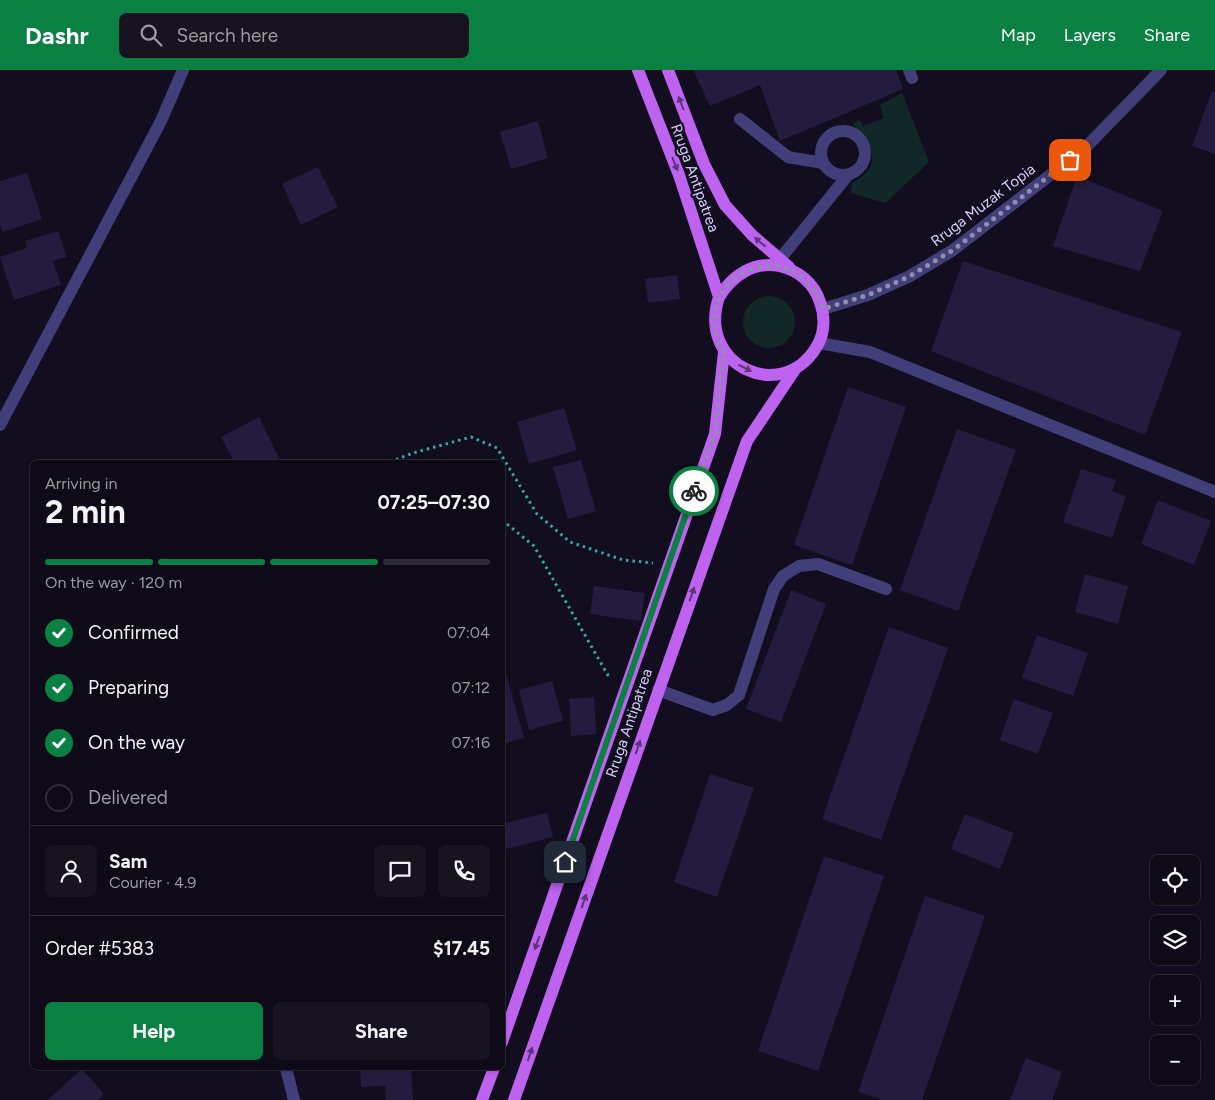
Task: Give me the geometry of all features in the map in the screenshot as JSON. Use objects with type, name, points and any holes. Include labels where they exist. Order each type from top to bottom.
[{"type":"main road","name":"Rruga Antipatrea","points":[[638,70],[679,174],[719,297]]},
{"type":"main road","name":"Rruga Antipatrea","points":[[514,1100],[747,440],[796,368],[809,357],[819,343],[824,321],[823,309],[814,288],[752,236],[724,205],[704,164],[668,70]]},
{"type":"main road","name":"Rruga Antipatrea","points":[[796,368],[785,372],[762,374],[741,367],[724,352],[718,342],[715,331],[715,314],[719,297],[733,279],[753,268],[775,266],[787,268],[797,273]]},
{"type":"main road","name":"Rruga Antipatrea","points":[[505,1033],[715,434],[724,352]]},
{"type":"main road","points":[[482,1100],[493,1070]]},
{"type":"street","points":[[0,426],[161,121],[183,70]]},
{"type":"street","name":"Rruga Muzak Topia","points":[[823,309],[868,295],[910,276],[953,250],[1084,149],[1161,70]]},
{"type":"street","points":[[740,119],[788,157],[823,163],[834,173],[848,175]]},
{"type":"street","points":[[780,259],[848,175],[860,167],[866,154],[862,140],[851,132],[836,131],[824,141],[821,155],[823,163]]},
{"type":"street","points":[[819,343],[870,352],[1215,492]]},
{"type":"street","points":[[1200,486],[1215,486]]},
{"type":"street","points":[[658,690],[713,710],[727,705],[739,695],[774,589],[783,576],[799,566],[818,564],[886,589]]},
{"type":"street","points":[[286,1070],[294,1100]]},
{"type":"path","points":[[395,460],[413,453],[472,437],[497,448],[504,460]]},
{"type":"path","points":[[505,461],[537,514],[570,542],[623,560],[669,564]]},
{"type":"path","points":[[505,522],[534,546],[622,699]]},
{"type":"green space","points":[[902,93],[929,162],[885,203],[851,193],[852,183],[866,173],[872,162],[868,143],[853,124],[859,120],[863,126],[884,118],[880,105]]},
{"type":"green space","points":[[764,296],[774,296],[788,303],[795,317],[795,327],[788,341],[774,348],[764,348],[754,344],[747,337],[743,327],[743,317],[747,307],[754,300]]},
{"type":"building","points":[[693,70],[896,70],[903,89],[780,141],[760,85],[710,106]]},
{"type":"building","points":[[1212,91],[1215,92],[1215,154],[1192,146]]},
{"type":"building","points":[[538,121],[548,158],[511,169],[500,132]]},
{"type":"building","points":[[318,167],[338,207],[301,225],[282,184]]},
{"type":"building","points":[[27,173],[42,219],[3,232],[0,224],[0,181]]},
{"type":"building","points":[[1077,176],[1163,211],[1140,271],[1053,246]]},
{"type":"building","points":[[58,231],[67,257],[53,261],[61,285],[14,300],[0,257],[27,248],[25,241]]},
{"type":"building","points":[[963,261],[1182,332],[1145,435],[931,351]]},
{"type":"building","points":[[677,275],[680,299],[648,303],[645,279]]},
{"type":"building","points":[[848,387],[906,407],[852,565],[794,545]]},
{"type":"building","points":[[564,408],[577,450],[529,464],[517,422]]},
{"type":"building","points":[[259,417],[279,458],[274,460],[233,460],[221,437]]},
{"type":"building","points":[[957,429],[1016,450],[958,611],[900,590]]},
{"type":"building","points":[[581,460],[596,511],[568,519],[553,467]]},
{"type":"building","points":[[1081,469],[1116,480],[1112,491],[1126,496],[1112,538],[1063,522]]},
{"type":"building","points":[[1158,500],[1211,521],[1194,565],[1141,544]]},
{"type":"building","points":[[1085,574],[1128,586],[1118,624],[1075,612]]},
{"type":"building","points":[[594,586],[645,593],[641,621],[590,614]]},
{"type":"building","points":[[791,590],[826,604],[781,722],[746,709]]},
{"type":"building","points":[[889,627],[948,648],[881,840],[822,819]]},
{"type":"building","points":[[1037,635],[1088,653],[1073,696],[1022,678]]},
{"type":"building","points":[[505,671],[524,738],[505,743]]},
{"type":"building","points":[[552,681],[563,721],[529,730],[519,690]]},
{"type":"building","points":[[594,697],[596,734],[571,736],[569,699]]},
{"type":"building","points":[[1014,699],[1053,713],[1038,754],[1000,740]]},
{"type":"building","points":[[710,774],[754,788],[717,897],[674,882]]},
{"type":"building","points":[[547,813],[553,837],[505,849],[505,823]]},
{"type":"building","points":[[965,814],[1014,833],[1000,869],[951,849]]},
{"type":"building","points":[[824,856],[884,876],[818,1071],[758,1051]]},
{"type":"building","points":[[925,896],[985,916],[922,1100],[883,1100],[858,1092]]},
{"type":"building","points":[[1026,1058],[1062,1072],[1052,1100],[1010,1100]]},
{"type":"building","points":[[81,1070],[104,1094],[97,1100],[48,1100]]},
{"type":"building","points":[[360,1070],[411,1070],[413,1100],[386,1100],[385,1086],[361,1087]]},
{"type":"way so far","points":[[694,491],[715,434],[724,352],[718,342],[715,331],[716,308],[719,297],[733,279],[742,272],[753,268],[775,266],[787,268],[797,273],[814,288],[823,309],[868,295],[910,276],[953,250],[1070,160]]},
{"type":"route","points":[[565,862],[694,491]]}]
